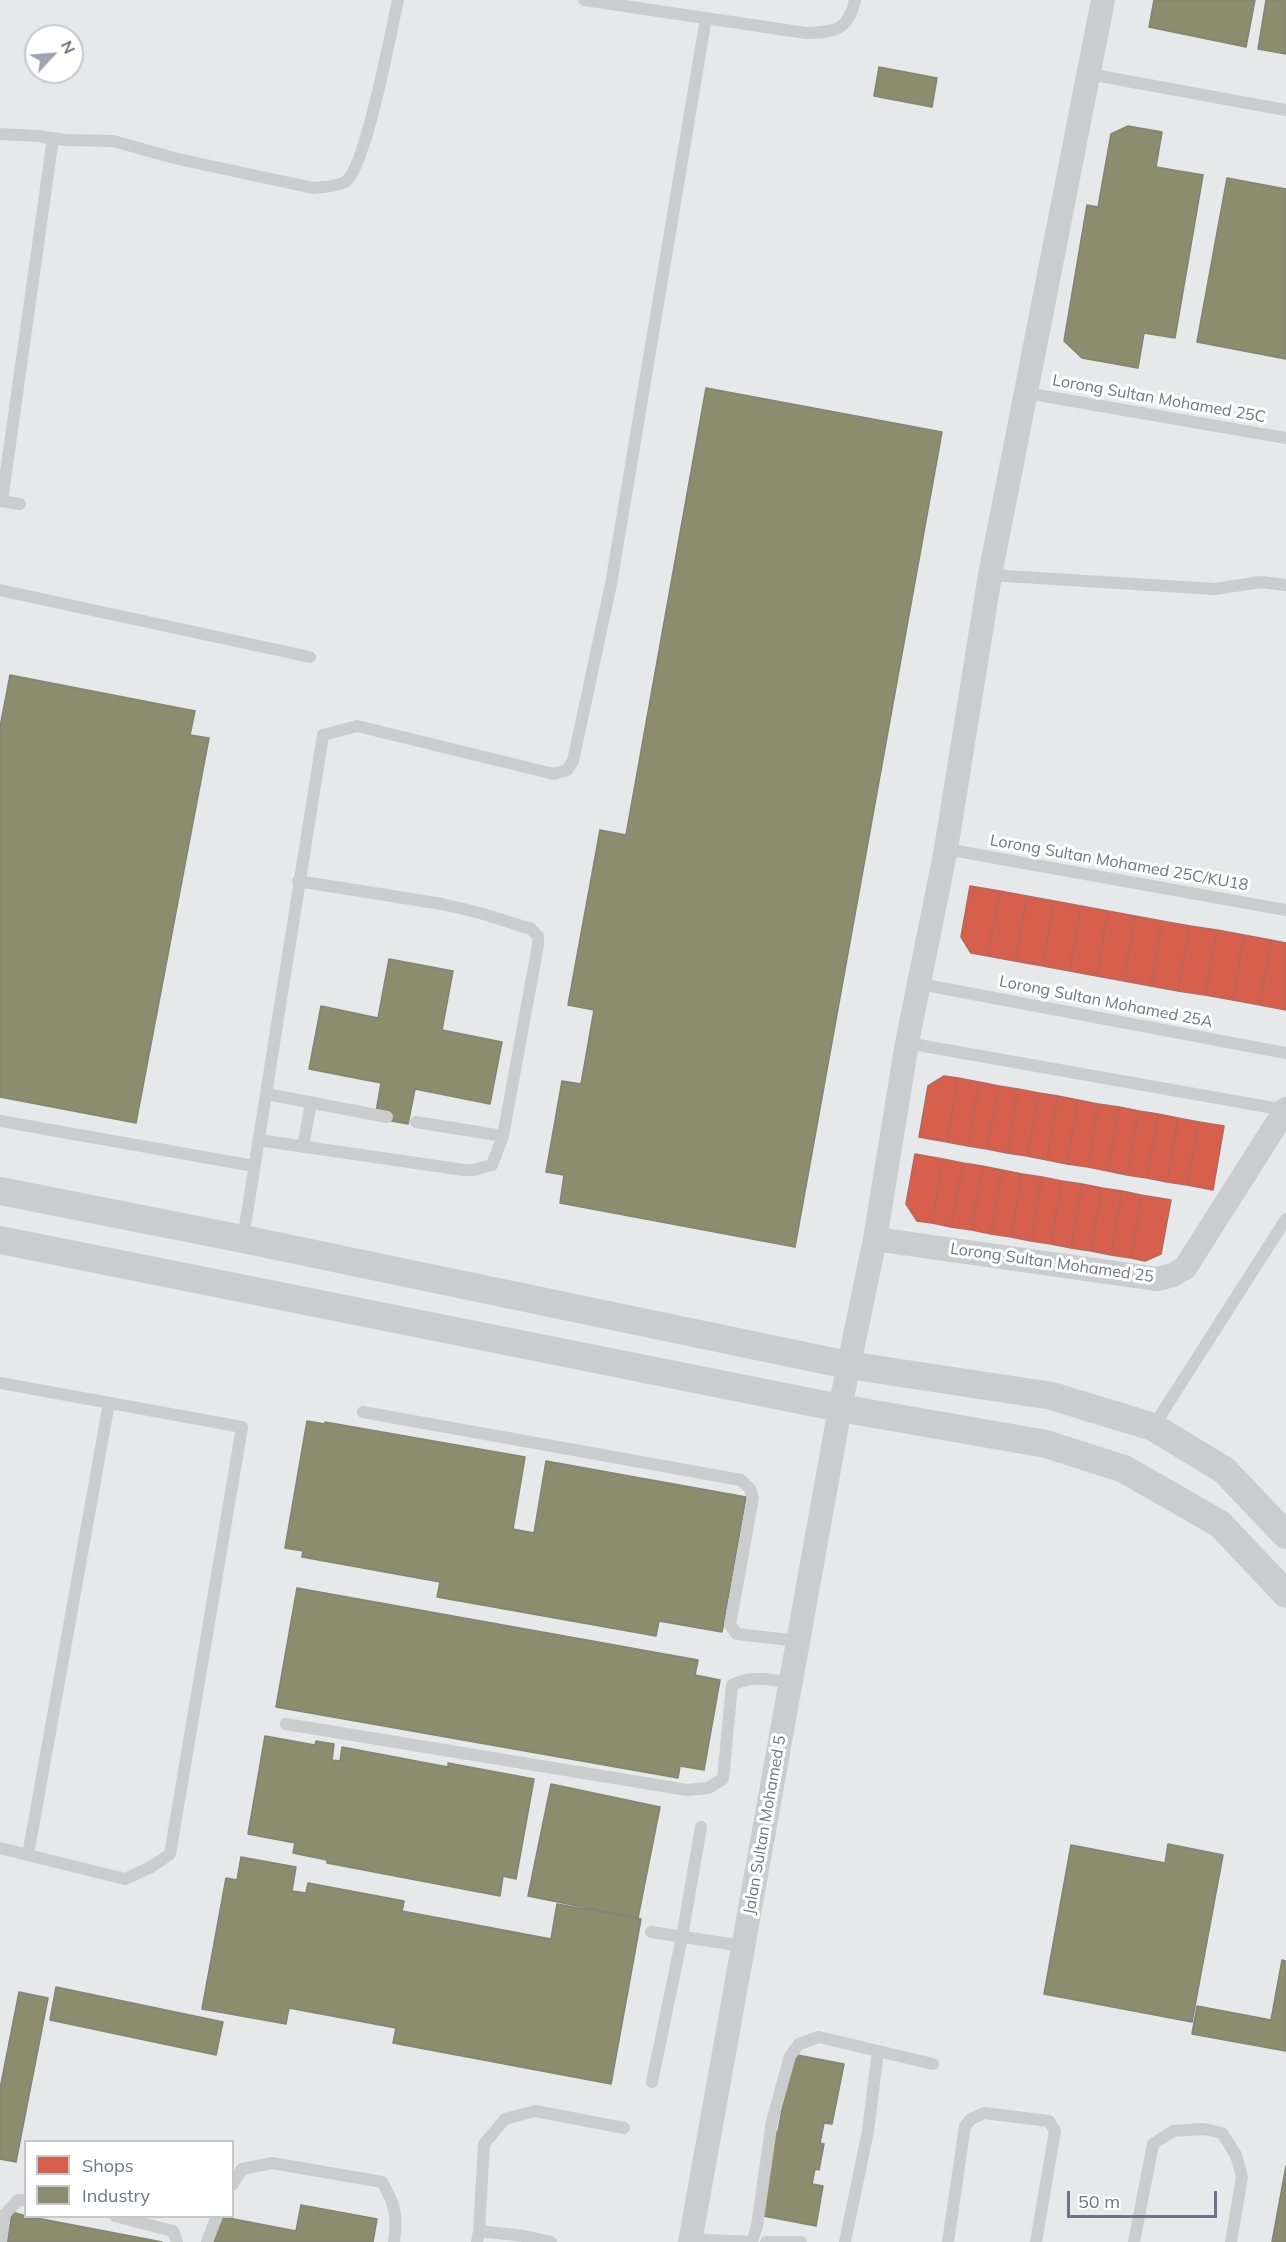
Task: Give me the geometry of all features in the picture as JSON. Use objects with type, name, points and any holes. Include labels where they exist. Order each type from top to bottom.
[{"type":"street","name":"Jalan Sultan Mohamed 5","points":[[690,2240],[840,1408],[875,1239],[907,1043],[946,849],[990,575],[1102,0]]},
{"type":"street","name":"Lorong Sultan Mohamed 25","points":[[875,1239],[1157,1279],[1173,1275],[1185,1268],[1285,1110]]},
{"type":"street","points":[[0,1191],[243,1239],[848,1365],[1052,1396],[1153,1428],[1224,1470],[1286,1535]]},
{"type":"street","points":[[0,1240],[840,1408],[1046,1444],[1124,1469],[1220,1524],[1286,1594]]},
{"type":"lane","points":[[0,134],[113,141],[178,159],[313,188],[331,187],[346,181],[354,172],[369,122],[398,0]]},
{"type":"lane","points":[[584,0],[806,33],[827,32],[841,27],[850,18],[855,0]]},
{"type":"lane","points":[[243,1239],[298,881],[323,735],[357,726],[554,774],[567,770],[573,761],[611,584],[706,18]]},
{"type":"lane","points":[[1089,74],[1286,110]]},
{"type":"lane","points":[[20,504],[1,501],[53,138]]},
{"type":"lane","name":"Lorong Sultan Mohamed 25C","points":[[1026,393],[1286,438]]},
{"type":"lane","points":[[990,575],[1215,589],[1261,582],[1286,585]]},
{"type":"lane","points":[[0,590],[310,657]]},
{"type":"lane","name":"Lorong Sultan Mohamed 25C/KU18","points":[[946,849],[1286,910]]},
{"type":"lane","points":[[258,1140],[474,1170],[489,1166],[494,1162],[503,1136],[538,945],[536,932],[480,913],[442,904],[298,881]]},
{"type":"lane","name":"Lorong Sultan Mohamed 25A","points":[[920,984],[1286,1053]]},
{"type":"lane","points":[[907,1043],[1285,1110]]},
{"type":"lane","points":[[266,1094],[387,1117]]},
{"type":"lane","points":[[303,1147],[311,1102]]},
{"type":"lane","points":[[0,1121],[254,1166]]},
{"type":"lane","points":[[416,1122],[503,1136]]},
{"type":"lane","points":[[1153,1428],[1286,1219]]},
{"type":"lane","points":[[0,1383],[242,1428],[170,1854],[151,1867],[125,1879],[0,1848]]},
{"type":"lane","points":[[27,1855],[109,1403]]},
{"type":"lane","points":[[363,1412],[741,1480],[750,1489],[753,1498],[730,1625],[737,1634],[798,1641]]},
{"type":"lane","points":[[286,1724],[687,1790],[708,1788],[723,1779],[732,1685],[744,1679],[760,1677],[791,1683]]},
{"type":"lane","points":[[652,2082],[682,1937],[701,1827]]},
{"type":"lane","points":[[651,1932],[743,1947]]},
{"type":"lane","points":[[690,2240],[751,2242],[757,2226],[772,2121],[787,2065],[799,2044],[819,2037],[933,2064]]},
{"type":"lane","points":[[845,2242],[868,2131],[878,2051]]},
{"type":"lane","points":[[551,2242],[508,2233],[478,2236],[484,2144],[505,2119],[535,2111],[624,2128]]},
{"type":"lane","points":[[948,2242],[964,2126],[971,2119],[984,2113],[1049,2121],[1053,2125],[1055,2131],[1036,2242]]},
{"type":"lane","points":[[1134,2242],[1153,2144],[1173,2131],[1204,2129],[1222,2133],[1236,2156],[1242,2177],[1232,2242]]},
{"type":"lane","points":[[234,2182],[242,2169],[272,2163],[382,2182],[392,2200],[397,2223],[394,2242]]},
{"type":"lane","points":[[1,2242],[5,2214],[18,2200],[24,2200]]},
{"type":"lane","points":[[119,2218],[173,2231],[177,2242]]},
{"type":"lane","points":[[207,2242],[217,2218]]},
{"type":"lane","points":[[766,2242],[801,2242]]},
{"type":"shaded area","points":[[0,0],[1286,0],[1286,2242],[0,2242]]},
{"type":"building: Shops","points":[[970,886],[1000,891],[988,956],[971,953],[961,937]]},
{"type":"building: Shops","points":[[1000,891],[1027,896],[1015,961],[988,956]]},
{"type":"building: Shops","points":[[1027,896],[1054,901],[1043,966],[1015,961]]},
{"type":"building: Shops","points":[[1054,901],[1081,906],[1070,971],[1043,966]]},
{"type":"building: Shops","points":[[1081,906],[1108,911],[1097,976],[1070,971]]},
{"type":"building: Shops","points":[[1108,911],[1135,916],[1124,981],[1097,976]]},
{"type":"building: Shops","points":[[1135,916],[1162,921],[1151,986],[1124,981]]},
{"type":"building: Shops","points":[[1162,921],[1190,926],[1178,991],[1151,986]]},
{"type":"building: Shops","points":[[1190,926],[1217,930],[1205,995],[1178,991]]},
{"type":"building: Shops","points":[[1217,930],[1244,935],[1233,1000],[1205,995]]},
{"type":"building: Shops","points":[[1244,935],[1271,940],[1260,1005],[1233,1000]]},
{"type":"building: Shops","points":[[1271,940],[1286,943],[1286,1010],[1260,1005]]},
{"type":"building: Shops","points":[[944,1076],[958,1078],[947,1142],[919,1137],[928,1086]]},
{"type":"building: Shops","points":[[958,1078],[979,1082],[968,1146],[947,1142]]},
{"type":"building: Shops","points":[[979,1082],[999,1086],[987,1149],[968,1146]]},
{"type":"building: Shops","points":[[999,1086],[1018,1089],[1007,1153],[987,1149]]},
{"type":"building: Shops","points":[[1018,1089],[1039,1093],[1027,1156],[1007,1153]]},
{"type":"building: Shops","points":[[1039,1093],[1058,1096],[1047,1160],[1027,1156]]},
{"type":"building: Shops","points":[[1058,1096],[1078,1100],[1067,1164],[1047,1160]]},
{"type":"building: Shops","points":[[1078,1100],[1098,1104],[1088,1167],[1067,1164]]},
{"type":"building: Shops","points":[[1098,1104],[1119,1107],[1108,1171],[1088,1167]]},
{"type":"building: Shops","points":[[1119,1107],[1139,1111],[1127,1175],[1108,1171]]},
{"type":"building: Shops","points":[[1139,1111],[1158,1114],[1147,1178],[1127,1175]]},
{"type":"building: Shops","points":[[1158,1114],[1178,1118],[1167,1182],[1147,1178]]},
{"type":"building: Shops","points":[[1178,1118],[1199,1122],[1187,1185],[1167,1182]]},
{"type":"building: Shops","points":[[1199,1122],[1224,1126],[1213,1190],[1187,1185]]},
{"type":"building: Shops","points":[[915,1154],[943,1159],[932,1223],[917,1221],[906,1204]]},
{"type":"building: Shops","points":[[943,1159],[963,1163],[951,1227],[932,1223]]},
{"type":"building: Shops","points":[[963,1163],[982,1166],[972,1230],[951,1227]]},
{"type":"building: Shops","points":[[982,1166],[1002,1170],[991,1234],[972,1230]]},
{"type":"building: Shops","points":[[1002,1170],[1022,1174],[1011,1237],[991,1234]]},
{"type":"building: Shops","points":[[1022,1174],[1042,1177],[1031,1241],[1011,1237]]},
{"type":"building: Shops","points":[[1042,1177],[1062,1181],[1051,1244],[1031,1241]]},
{"type":"building: Shops","points":[[1062,1181],[1082,1184],[1071,1248],[1051,1244]]},
{"type":"building: Shops","points":[[1082,1184],[1102,1188],[1091,1251],[1071,1248]]},
{"type":"building: Shops","points":[[1102,1188],[1122,1191],[1111,1255],[1091,1251]]},
{"type":"building: Shops","points":[[1122,1191],[1141,1195],[1131,1258],[1111,1255]]},
{"type":"building: Shops","points":[[1141,1195],[1171,1200],[1161,1254],[1145,1261],[1131,1258]]},
{"type":"building: Industry","points":[[1154,0],[1255,0],[1246,47],[1149,27]]},
{"type":"building: Industry","points":[[1266,0],[1286,0],[1286,54],[1258,49]]},
{"type":"building: Industry","points":[[879,67],[937,78],[932,107],[874,96]]},
{"type":"building: Industry","points":[[1128,126],[1162,132],[1156,167],[1203,175],[1175,338],[1144,333],[1138,368],[1082,358],[1064,341],[1087,205],[1098,207],[1111,134]]},
{"type":"building: Industry","points":[[1227,178],[1286,189],[1286,359],[1197,342]]},
{"type":"building: Industry","points":[[706,388],[942,432],[795,1247],[560,1203],[564,1175],[546,1172],[562,1081],[581,1084],[594,1010],[568,1005],[600,830],[626,835]]},
{"type":"building: Industry","points":[[10,675],[195,711],[190,735],[209,738],[136,1123],[0,1097],[0,727]]},
{"type":"building: Industry","points":[[389,959],[453,971],[442,1030],[502,1042],[490,1104],[415,1089],[408,1124],[375,1118],[381,1083],[309,1069],[321,1006],[378,1018]]},
{"type":"building: Industry","points":[[307,1421],[325,1424],[325,1422],[525,1457],[513,1529],[534,1533],[546,1461],[746,1497],[722,1632],[659,1621],[656,1636],[437,1597],[440,1582],[302,1557],[303,1551],[285,1548]]},
{"type":"building: Industry","points":[[297,1588],[698,1660],[695,1675],[720,1680],[704,1770],[680,1766],[678,1778],[276,1707]]},
{"type":"building: Industry","points":[[265,1736],[315,1745],[316,1741],[334,1744],[332,1760],[340,1761],[342,1747],[448,1767],[448,1763],[534,1779],[516,1879],[503,1876],[500,1896],[327,1863],[327,1860],[293,1853],[295,1843],[248,1834]]},
{"type":"building: Industry","points":[[551,1784],[660,1807],[638,1918],[528,1896]]},
{"type":"building: Industry","points":[[1168,1844],[1223,1855],[1192,2022],[1044,1994],[1071,1845],[1165,1863]]},
{"type":"building: Industry","points":[[241,1857],[296,1867],[292,1891],[306,1893],[308,1883],[404,1901],[402,1911],[551,1939],[557,1904],[641,1919],[611,2084],[393,2043],[396,2028],[289,2008],[286,2024],[202,2009],[226,1878],[237,1880]]},
{"type":"building: Industry","points":[[1282,1960],[1286,1961],[1286,2051],[1192,2034],[1197,2006],[1271,2020]]},
{"type":"building: Industry","points":[[56,1987],[223,2022],[216,2055],[50,2020]]},
{"type":"building: Industry","points":[[19,1992],[48,1998],[16,2162],[0,2159],[0,2089]]},
{"type":"building: Industry","points":[[792,2054],[844,2064],[832,2124],[824,2123],[820,2143],[824,2144],[819,2170],[815,2169],[812,2184],[823,2186],[816,2226],[758,2215],[774,2132],[778,2132]]},
{"type":"building: Industry","points":[[1286,2166],[1286,2242],[1272,2242]]},
{"type":"building: Industry","points":[[301,2205],[377,2219],[373,2242],[214,2242],[218,2218],[296,2231]]},
{"type":"building: Industry","points":[[12,2212],[24,2215],[24,2218],[36,2218],[162,2242],[7,2242]]}]
